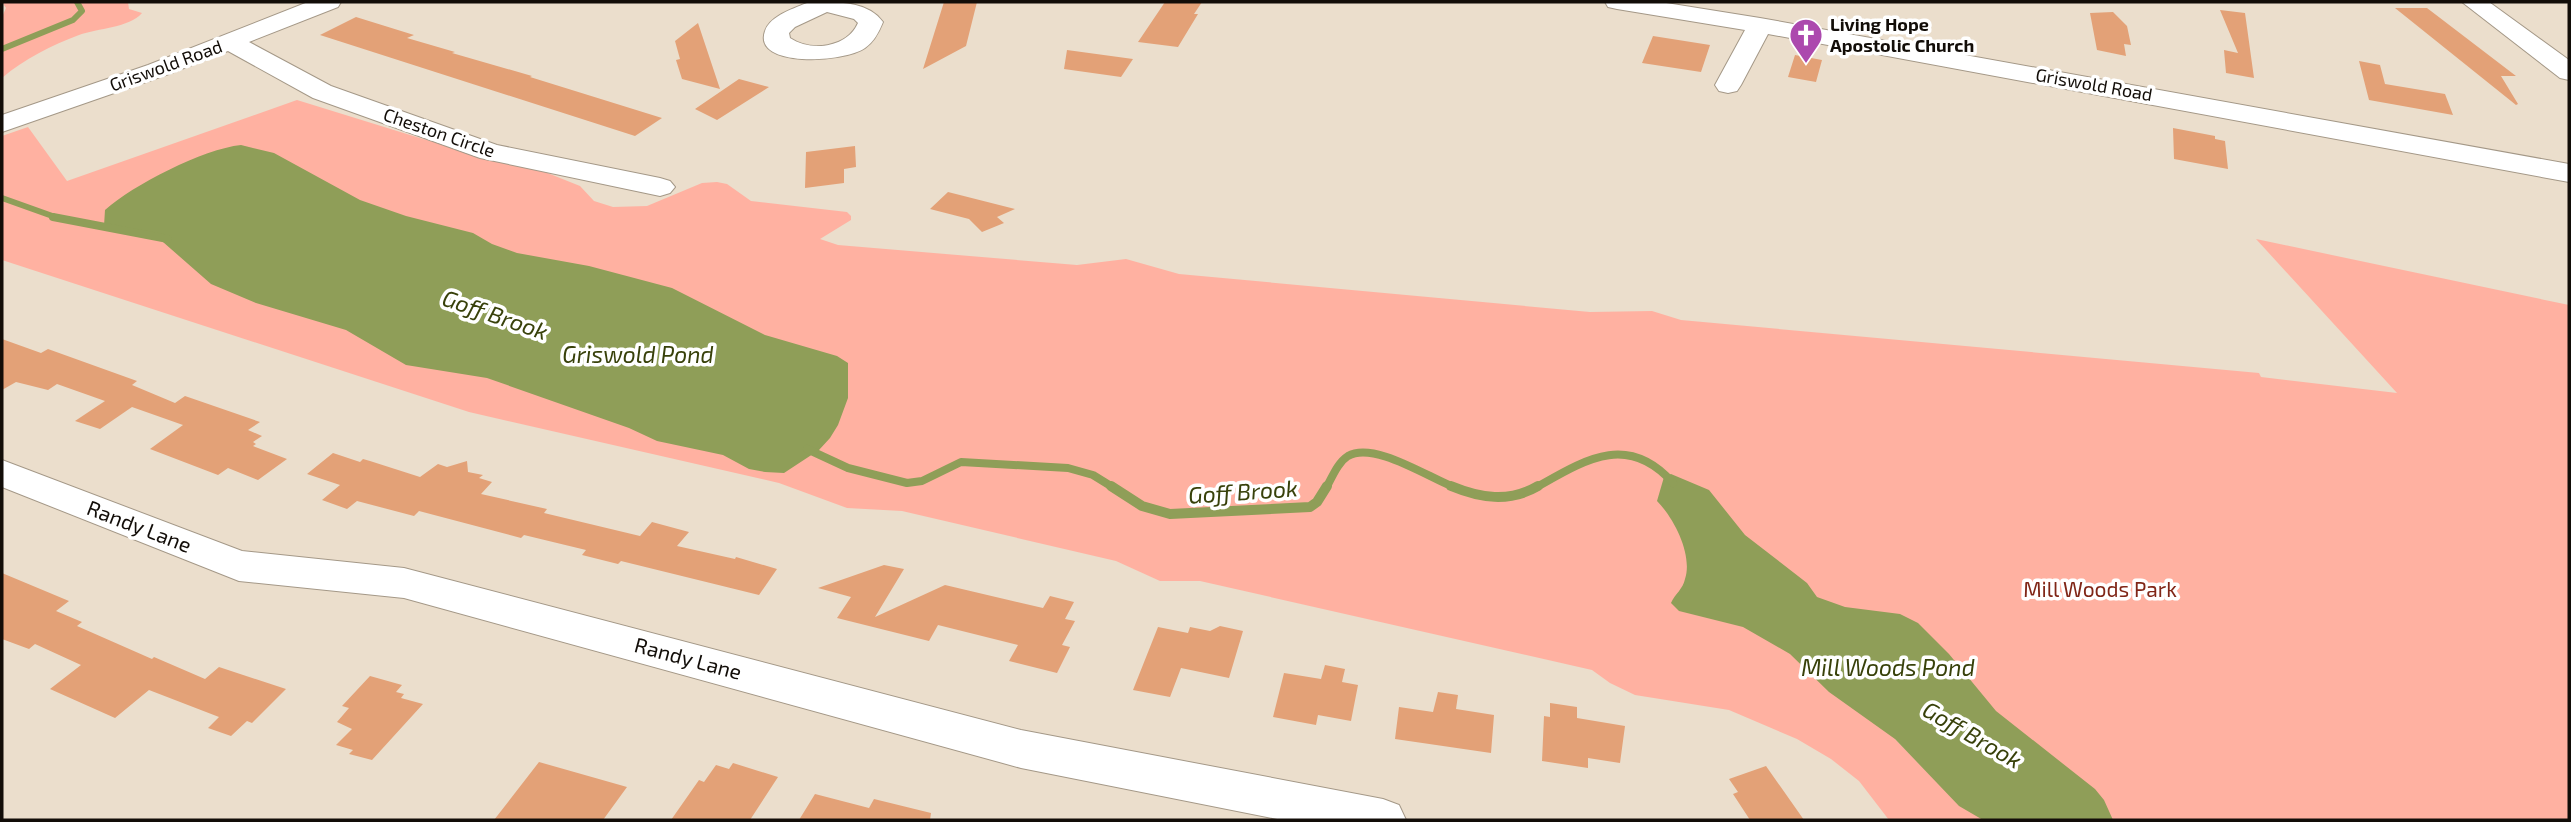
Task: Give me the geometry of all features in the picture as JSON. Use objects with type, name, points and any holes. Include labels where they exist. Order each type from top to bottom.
[{"type":"street","name":"Griswold Road","points":[[2,124],[230,42],[329,2]]},
{"type":"street","name":"Griswold Road","points":[[1617,2],[1760,25],[2569,173]]},
{"type":"street","points":[[2474,2],[2569,72]]},
{"type":"street","points":[[1728,85],[1760,25]]},
{"type":"street","name":"Cheston Circle","points":[[230,42],[322,92],[490,152],[660,187]]},
{"type":"street","name":"Randy Lane","points":[[2,473],[239,566],[404,583],[1021,748],[1383,820]]},
{"type":"green space","points":[[2,2],[128,2],[129,9],[142,13],[121,25],[59,43],[2,78],[2,17],[6,8]]},
{"type":"green space","name":"Mill Woods Park","points":[[297,100],[423,139],[535,168],[580,186],[594,201],[613,207],[647,206],[702,183],[717,182],[727,184],[751,201],[847,212],[851,220],[820,239],[838,245],[1077,265],[1126,259],[1179,274],[1590,312],[1652,311],[1681,320],[2259,373],[2261,377],[2397,393],[2256,239],[2569,305],[2569,820],[1889,820],[1859,781],[1831,759],[1797,739],[1729,710],[1635,695],[1610,683],[1592,670],[1200,581],[1160,581],[1116,561],[902,511],[847,508],[779,483],[469,412],[2,260],[2,136],[28,127],[67,181]],"holes":[[[1895,739],[1929,746],[1934,779]]]},
{"type":"water","name":"Griswold Pond","points":[[241,145],[274,153],[360,200],[406,216],[473,233],[492,244],[517,253],[589,266],[672,288],[765,335],[837,356],[848,363],[848,398],[838,425],[819,450],[784,473],[749,469],[723,455],[657,441],[629,428],[487,378],[406,365],[346,330],[256,303],[211,284],[155,235],[104,226],[105,210],[133,190],[208,153]]},
{"type":"water","name":"Mill Woods Pond","points":[[1671,474],[1709,490],[1745,535],[1807,583],[1817,597],[1845,607],[1900,614],[1918,623],[1949,654],[1996,711],[2095,789],[2104,800],[2113,820],[1983,820],[1959,806],[1895,739],[1829,692],[1790,654],[1743,627],[1679,611],[1671,603],[1684,583],[1687,569],[1684,548],[1670,517],[1657,501],[1664,477]]},
{"type":"building","points":[[944,2],[977,2],[966,46],[923,69]]},
{"type":"building","points":[[1165,2],[1202,2],[1194,14],[1198,14],[1178,47],[1138,42]]},
{"type":"building","points":[[2395,8],[2427,8],[2516,76],[2501,76],[2518,104],[2516,105]]},
{"type":"building","points":[[2220,10],[2245,13],[2254,78],[2226,73],[2224,50],[2238,53]]},
{"type":"building","points":[[2113,12],[2127,26],[2131,45],[2124,44],[2126,56],[2097,50],[2090,13]]},
{"type":"building","points":[[356,17],[414,35],[407,38],[455,52],[452,53],[662,118],[635,136],[320,35]]},
{"type":"building","points":[[698,23],[720,89],[682,79],[676,60],[680,59],[675,41]]},
{"type":"building","points":[[1653,36],[1710,45],[1701,72],[1642,63]]},
{"type":"building","points":[[1067,50],[1133,59],[1121,77],[1064,69]]},
{"type":"building","name":"Living Hope Apostolic Church","points":[[1795,55],[1822,60],[1816,82],[1788,77]]},
{"type":"building","points":[[2359,61],[2380,65],[2385,84],[2445,94],[2453,115],[2369,100]]},
{"type":"building","points":[[739,79],[769,87],[717,120],[695,109]]},
{"type":"building","points":[[2173,128],[2215,136],[2215,139],[2225,141],[2228,169],[2174,159]]},
{"type":"building","points":[[855,146],[856,167],[844,169],[844,183],[805,188],[806,152]]},
{"type":"building","points":[[948,192],[1015,209],[997,217],[1004,223],[982,232],[969,219],[930,209]]},
{"type":"building","points":[[2,339],[41,353],[48,349],[137,381],[132,385],[175,403],[185,396],[260,422],[248,430],[262,436],[253,442],[256,444],[253,446],[287,459],[258,480],[228,468],[218,475],[150,449],[183,425],[132,407],[100,429],[75,421],[105,401],[57,384],[48,390],[16,382],[2,390]]},
{"type":"building","points":[[333,453],[360,462],[363,459],[420,477],[438,464],[447,467],[467,461],[468,472],[483,475],[479,478],[492,482],[481,494],[547,509],[544,513],[640,536],[652,522],[689,532],[677,546],[735,559],[736,557],[777,569],[759,595],[621,561],[618,564],[582,555],[586,550],[524,535],[521,538],[419,511],[414,516],[357,501],[347,509],[322,500],[340,485],[307,474]]},
{"type":"building","points":[[884,565],[904,569],[875,617],[945,585],[1043,608],[1050,596],[1074,602],[1065,619],[1075,621],[1062,645],[1070,647],[1057,673],[1009,661],[1018,645],[938,625],[929,641],[837,618],[851,597],[818,588]]},
{"type":"building","points":[[2,573],[69,601],[56,611],[82,622],[77,626],[152,659],[154,657],[205,679],[219,667],[286,689],[252,723],[247,721],[231,736],[208,728],[219,717],[149,690],[115,718],[50,689],[81,665],[35,644],[29,649],[2,639]]},
{"type":"building","points":[[1220,626],[1243,631],[1229,678],[1181,668],[1170,697],[1133,690],[1158,627],[1188,633],[1190,627],[1210,631]]},
{"type":"building","points":[[1325,665],[1345,669],[1342,682],[1358,685],[1351,721],[1318,715],[1316,725],[1273,717],[1284,673],[1321,679]]},
{"type":"building","points":[[370,676],[402,685],[396,692],[404,694],[401,698],[423,704],[372,760],[349,754],[353,750],[336,745],[352,729],[337,722],[349,708],[342,706]]},
{"type":"building","points":[[1438,692],[1458,695],[1456,709],[1494,715],[1491,753],[1395,739],[1399,707],[1433,712]]},
{"type":"building","points":[[1550,703],[1577,707],[1577,718],[1625,726],[1620,763],[1588,758],[1588,768],[1542,761],[1544,716],[1550,717]]},
{"type":"building","points":[[539,762],[627,787],[603,820],[494,820]]},
{"type":"building","points":[[733,763],[778,777],[750,820],[671,820],[699,780],[704,782],[716,765],[729,769]]},
{"type":"building","points":[[1766,766],[1804,820],[1750,820],[1733,794],[1738,792],[1729,779]]},
{"type":"building","points":[[815,794],[869,808],[874,799],[931,813],[930,820],[799,820]]},
{"type":"waterway","name":"Goff Brook","points":[[2,49],[73,20],[82,11],[77,2]]},
{"type":"waterway","name":"Goff Brook","points":[[2,198],[58,218]]},
{"type":"waterway","name":"Goff Brook","points":[[53,217],[58,218]]},
{"type":"waterway","name":"Goff Brook","points":[[58,218],[168,239]]},
{"type":"waterway","name":"Goff Brook","points":[[807,449],[848,468],[907,483],[922,481],[961,462],[1068,468],[1093,475],[1114,488]]},
{"type":"waterway","name":"Goff Brook","points":[[1326,488],[1341,463],[1348,456],[1359,453],[1386,457],[1453,487]]},
{"type":"waterway","name":"Goff Brook","points":[[1535,488],[1588,461],[1622,455],[1639,458],[1656,467],[1673,483]]},
{"type":"waterway","name":"Goff Brook","points":[[1111,486],[1142,506],[1170,514],[1310,507],[1317,502],[1327,486]]},
{"type":"waterway","name":"Goff Brook","points":[[1453,487],[1484,496],[1505,497],[1538,486]]},
{"type":"place","name":"Living Hope Apostolic Church","points":[[1806,65]]}]
